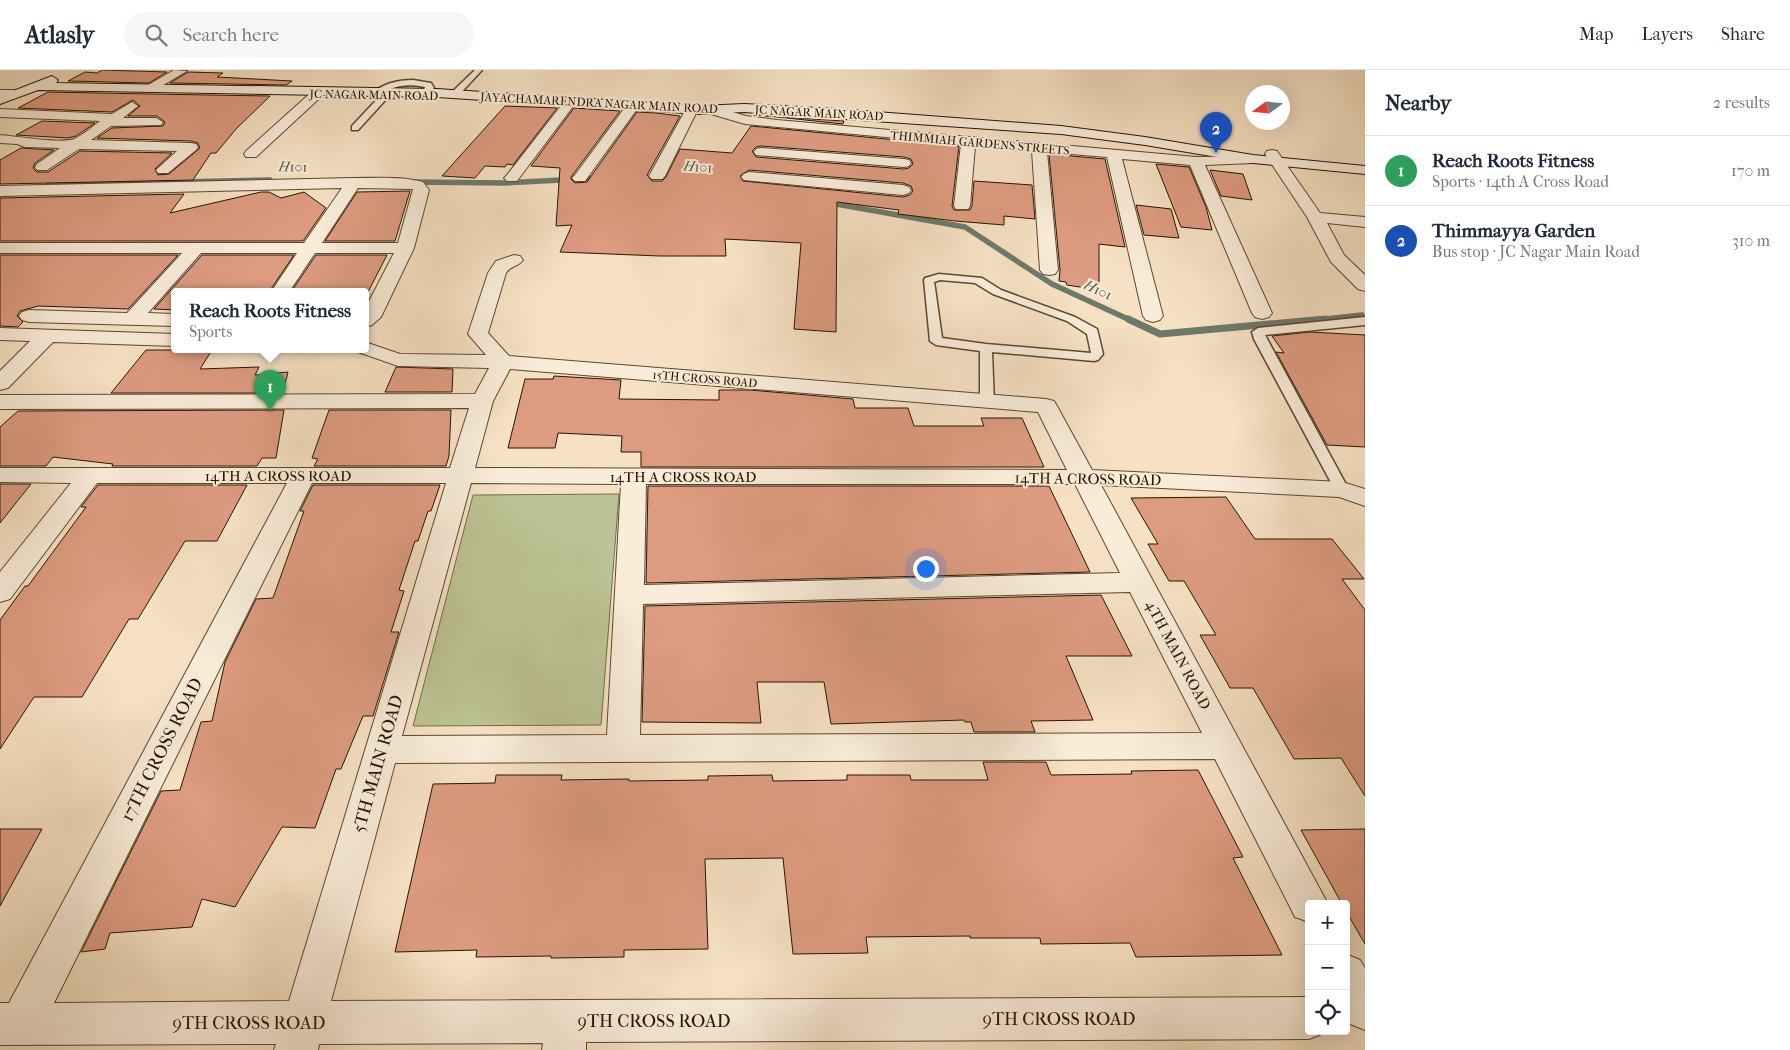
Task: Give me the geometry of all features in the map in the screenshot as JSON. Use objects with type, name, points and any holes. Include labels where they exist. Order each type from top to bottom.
[{"type":"street","points":[[149,88],[181,71]]},
{"type":"street","points":[[0,100],[71,73]]},
{"type":"street","name":"JC NAGAR MAIN ROAD","points":[[25,90],[149,88],[210,91]]},
{"type":"street","name":"JC NAGAR MAIN ROAD","points":[[25,90],[454,95]]},
{"type":"street","points":[[0,94],[25,90]]},
{"type":"street","points":[[251,154],[317,92]]},
{"type":"street","name":"JC NAGAR MAIN ROAD","points":[[378,94],[427,93],[454,95]]},
{"type":"street","name":"JAYACHAMARENDRA NAGAR MAIN ROAD","points":[[454,95],[709,110],[744,108]]},
{"type":"street","points":[[512,178],[572,101]]},
{"type":"street","points":[[580,178],[634,105]]},
{"type":"street","name":"JC NAGAR MAIN ROAD","points":[[744,108],[776,105],[838,107],[1026,120],[1124,131],[1274,158],[1364,170]]},
{"type":"street","points":[[42,167],[132,106]]},
{"type":"street","name":"JC NAGAR MAIN ROAD","points":[[744,108],[837,112],[1062,130],[1110,135],[1253,159],[1274,158]]},
{"type":"street","points":[[657,176],[692,109]]},
{"type":"street","name":"THIMMIAH GARDENS STREETS","points":[[709,110],[745,120],[777,124],[1114,155],[1196,161],[1253,159]]},
{"type":"street","points":[[0,113],[156,122]]},
{"type":"street","points":[[777,124],[748,179],[903,190]]},
{"type":"street","points":[[0,139],[20,140],[25,143],[191,147],[163,170]]},
{"type":"street","points":[[962,206],[968,141]]},
{"type":"street","points":[[1039,148],[1049,270]]},
{"type":"street","points":[[761,152],[904,163]]},
{"type":"street","points":[[1114,155],[1153,316]]},
{"type":"street","points":[[1274,158],[1316,217],[1336,258],[1365,285]]},
{"type":"street","points":[[1196,161],[1262,313]]},
{"type":"street","points":[[0,191],[353,183],[404,183],[418,185],[421,190],[406,248],[369,318]]},
{"type":"street","points":[[283,288],[353,183]]},
{"type":"street","points":[[1316,217],[1365,222]]},
{"type":"street","points":[[0,248],[406,248]]},
{"type":"street","points":[[132,319],[196,248]]},
{"type":"street","points":[[1336,258],[1365,260]]},
{"type":"street","points":[[503,362],[478,334],[497,273],[502,265],[514,260]]},
{"type":"street","points":[[10,316],[50,331]]},
{"type":"street","points":[[0,383],[50,331],[79,318],[171,320]]},
{"type":"street","points":[[0,334],[50,331],[171,340]]},
{"type":"street","name":"15TH CROSS ROAD","points":[[369,349],[398,360],[503,362],[987,403],[1046,406]]},
{"type":"street","name":"5TH MAIN ROAD","points":[[300,1036],[482,401],[503,362]]},
{"type":"street","points":[[0,402],[482,401]]},
{"type":"street","name":"4TH MAIN ROAD","points":[[1046,406],[1307,900]]},
{"type":"street","name":"14TH A CROSS ROAD","points":[[0,475],[634,478],[1084,477],[1354,494]]},
{"type":"street","points":[[0,592],[90,475]]},
{"type":"street","name":"17TH CROSS ROAD","points":[[11,1024],[303,476]]},
{"type":"street","points":[[623,749],[634,478]]},
{"type":"street","points":[[629,595],[1139,582]]},
{"type":"street","points":[[382,750],[1226,746]]},
{"type":"street","points":[[1350,981],[1365,1009]]},
{"type":"street","name":"9TH CROSS ROAD","points":[[11,1024],[300,1036],[565,1036],[1305,1018]]},
{"type":"street","points":[[1350,1018],[1365,1018]]},
{"type":"lane","points":[[454,95],[479,70]]},
{"type":"lane","points":[[355,128],[378,94]]},
{"type":"lane","points":[[938,277],[978,280],[997,292],[1071,318],[1093,332],[1097,354],[1094,357],[986,348],[936,341],[929,288],[930,280],[938,277]]},
{"type":"lane","points":[[1354,494],[1260,339],[1258,332],[1365,321]]},
{"type":"lane","points":[[986,348],[987,403]]},
{"type":"green space","points":[[619,494],[601,725],[413,726],[473,495]]},
{"type":"building","points":[[102,70],[167,72],[149,83],[68,81],[85,72],[97,73]]},
{"type":"building","points":[[188,72],[223,73],[217,77],[292,81],[286,85],[170,83]]},
{"type":"building","points":[[48,92],[270,96],[236,129],[216,153],[211,153],[193,180],[0,184],[0,160],[21,148],[54,150],[35,163],[33,168],[37,172],[48,172],[80,151],[172,153],[155,169],[158,175],[169,174],[200,148],[198,143],[191,141],[97,138],[112,128],[163,126],[165,122],[157,116],[128,116],[140,106],[133,100],[112,112],[18,108]]},
{"type":"building","points":[[505,106],[557,108],[513,165],[507,164],[505,167],[485,166],[475,178],[442,176]]},
{"type":"building","points":[[574,108],[620,111],[571,177],[575,183],[587,182],[637,112],[656,113],[680,116],[647,175],[652,181],[662,181],[666,177],[680,149],[732,153],[751,126],[959,146],[952,206],[954,210],[970,210],[974,181],[1032,185],[1035,219],[1004,216],[1004,225],[955,221],[898,214],[899,210],[837,202],[836,332],[794,329],[801,243],[725,239],[726,256],[660,256],[560,252],[572,225],[556,226],[560,168],[531,166]],"holes":[[[756,147],[904,157],[911,159],[913,164],[909,168],[904,169],[756,157],[752,151]],[[749,170],[903,183],[911,186],[913,191],[910,195],[903,197],[743,181],[740,176]]]},
{"type":"building","points":[[770,116],[844,121],[843,124]]},
{"type":"building","points":[[42,121],[95,123],[76,136],[68,138],[16,135]]},
{"type":"building","points":[[1049,154],[1105,159],[1125,247],[1099,244],[1099,290],[1067,285],[1066,282],[1059,281],[1060,270]]},
{"type":"building","points":[[1156,164],[1189,167],[1206,207],[1212,230],[1181,227]]},
{"type":"building","points":[[1210,170],[1243,174],[1252,200],[1221,196]]},
{"type":"building","points":[[410,191],[395,241],[325,241],[357,192]]},
{"type":"building","points":[[261,192],[269,192],[281,198],[304,192],[326,208],[303,241],[0,241],[0,198],[184,194],[170,213]]},
{"type":"building","points":[[1136,205],[1171,209],[1179,238],[1144,235]]},
{"type":"building","points":[[0,255],[178,255],[128,309],[38,306],[20,311],[17,316],[23,322],[18,327],[0,326]]},
{"type":"building","points":[[202,255],[294,255],[272,288],[173,288]]},
{"type":"building","points":[[316,255],[387,255],[369,290],[369,288],[294,288]]},
{"type":"building","points":[[171,290],[171,310],[154,309]]},
{"type":"building","points":[[1310,332],[1365,335],[1365,447],[1327,445],[1276,352],[1284,353],[1272,336]]},
{"type":"building","points":[[146,350],[171,350],[171,353],[210,353],[200,369],[259,367],[255,375],[288,372],[283,393],[111,393]]},
{"type":"building","points":[[396,367],[453,369],[452,392],[385,392]]},
{"type":"building","points":[[554,376],[621,380],[619,399],[719,400],[719,390],[750,390],[853,399],[855,408],[908,408],[914,426],[984,426],[981,418],[1022,418],[1044,467],[641,467],[641,452],[621,452],[622,436],[558,433],[555,448],[508,448],[525,379],[553,379]]},
{"type":"building","points":[[284,410],[276,458],[262,458],[257,466],[112,466],[113,464],[53,457],[46,466],[0,466],[0,427],[18,411]]},
{"type":"building","points":[[329,410],[451,410],[449,456],[446,466],[314,466],[318,459],[312,458]]},
{"type":"building","points":[[0,484],[31,484],[0,523]]},
{"type":"building","points":[[98,485],[247,485],[217,541],[185,541],[138,619],[129,619],[82,697],[34,697],[0,749],[0,620],[25,586],[28,586],[86,507],[81,507]]},
{"type":"building","points":[[313,485],[440,485],[431,511],[428,511],[418,541],[415,541],[399,590],[404,591],[391,632],[399,632],[373,716],[363,716],[341,769],[336,769],[315,828],[282,827],[235,907],[202,899],[192,927],[110,933],[105,949],[81,952],[161,791],[180,790],[201,722],[212,721],[225,662],[256,599],[273,598],[304,511],[300,511]]},
{"type":"building","points":[[648,486],[1049,486],[1090,572],[646,583]]},
{"type":"building","points":[[1226,497],[1255,539],[1332,539],[1364,579],[1342,579],[1365,610],[1365,796],[1341,758],[1294,759],[1253,688],[1230,688],[1200,635],[1216,635],[1184,581],[1169,581],[1148,544],[1158,544],[1131,498]]},
{"type":"building","points":[[1101,595],[1132,656],[1066,656],[1093,720],[1031,721],[1035,732],[974,732],[971,722],[965,722],[964,720],[831,724],[824,682],[757,682],[761,723],[642,722],[645,606]]},
{"type":"building","points":[[983,762],[1046,762],[1051,775],[1132,774],[1131,771],[1198,770],[1243,857],[1233,858],[1282,955],[1136,957],[1130,943],[1041,944],[1040,938],[970,938],[970,936],[866,937],[868,953],[793,954],[783,858],[705,859],[708,949],[624,950],[624,957],[551,958],[551,956],[476,957],[477,950],[395,952],[433,784],[495,783],[496,775],[562,775],[561,780],[629,779],[629,781],[708,780],[708,776],[772,775],[773,781],[847,780],[847,775],[910,775],[911,780],[988,780]]},
{"type":"building","points":[[0,829],[42,829],[0,906]]},
{"type":"building","points":[[1365,829],[1365,944],[1350,918],[1350,900],[1340,900],[1301,830]]},
{"type":"waterway","name":"H101","points":[[413,182],[505,183],[600,178],[576,179]]},
{"type":"waterway","name":"H101","points":[[48,185],[270,180]]},
{"type":"waterway","name":"H101","points":[[825,202],[965,227],[1052,284],[1130,320]]},
{"type":"waterway","name":"H101","points":[[1321,319],[1362,315]]},
{"type":"waterway","name":"H101","points":[[1128,319],[1160,334],[1321,319]]},
{"type":"waterway","name":"H101","points":[[1316,320],[1321,319]]},
{"type":"waterway","name":"H101","points":[[1321,319],[1326,319]]},
{"type":"place","name":"Thimmayya Garden","points":[[1216,153]]},
{"type":"place","name":"Reach Roots Fitness","points":[[270,411]]}]
